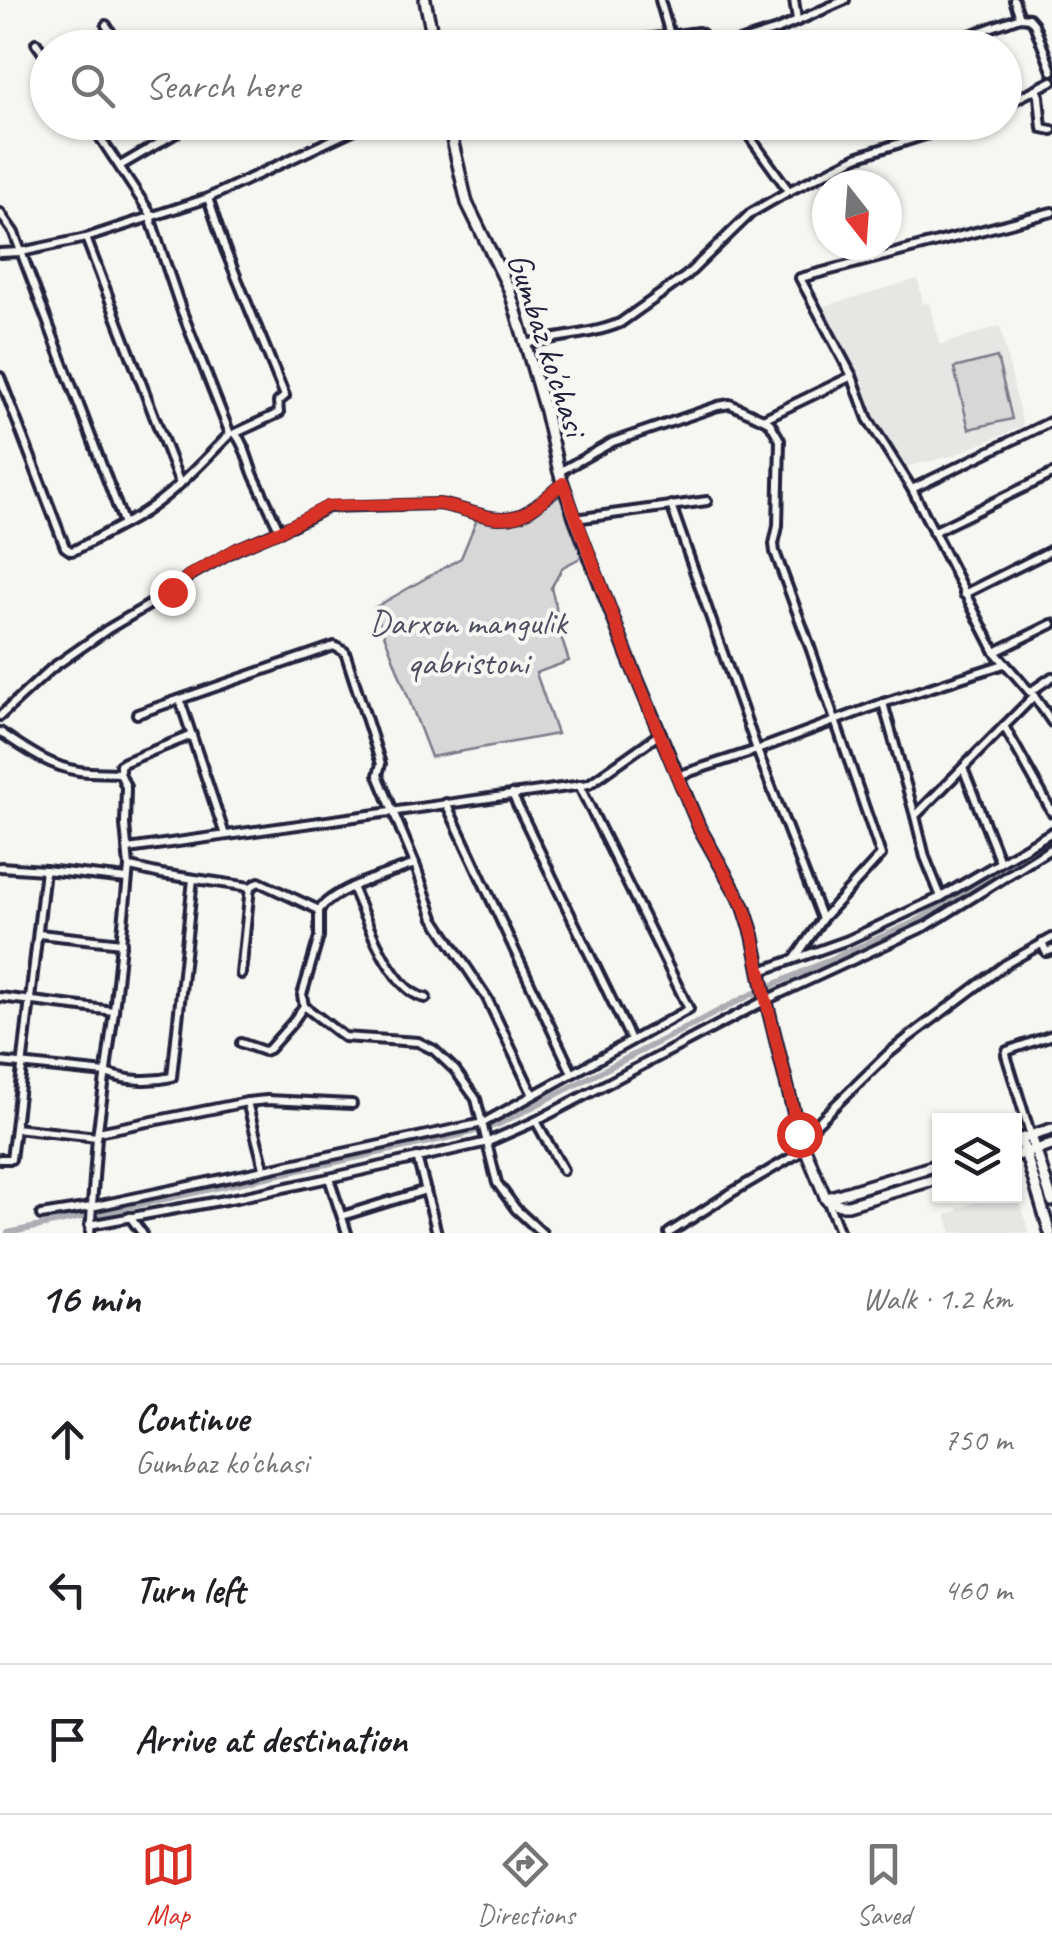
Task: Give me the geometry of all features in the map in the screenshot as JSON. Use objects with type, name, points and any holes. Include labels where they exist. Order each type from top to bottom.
[{"type":"main road","points":[[425,0],[431,30]]},
{"type":"main road","name":"Gumbaz ko'chasi","points":[[452,140],[467,203],[509,289],[575,519],[699,827],[744,907],[799,1134],[826,1198]]},
{"type":"main road","points":[[1022,1139],[1052,1129]]},
{"type":"main road","points":[[1025,1153],[1052,1145]]},
{"type":"main road","points":[[1025,1153],[1052,1201]]},
{"type":"main road","points":[[1025,1153],[1050,1233]]},
{"type":"main road","points":[[826,1198],[932,1166]]},
{"type":"main road","points":[[826,1198],[848,1205],[932,1180]]},
{"type":"street","points":[[660,0],[668,30]]},
{"type":"street","points":[[794,0],[797,20]]},
{"type":"street","points":[[773,30],[845,0]]},
{"type":"street","points":[[1014,0],[1020,17]]},
{"type":"street","points":[[984,30],[1020,17],[1028,18],[1052,71]]},
{"type":"street","points":[[106,26],[109,30]]},
{"type":"street","points":[[1022,96],[1052,81]]},
{"type":"street","points":[[1036,89],[1042,128],[1052,130]]},
{"type":"street","points":[[102,140],[152,216],[181,309],[233,434],[246,449],[280,531]]},
{"type":"street","points":[[120,166],[164,140]]},
{"type":"street","points":[[0,254],[86,238],[208,198],[332,140]]},
{"type":"street","points":[[752,140],[789,192]]},
{"type":"street","points":[[526,344],[620,322],[686,276],[751,213],[858,156],[909,140]]},
{"type":"street","points":[[0,377],[68,550],[75,550],[155,506],[233,434],[279,413],[278,402],[286,396],[208,198]]},
{"type":"street","points":[[1052,212],[800,278],[852,376],[868,419],[912,489],[995,652],[1052,722]]},
{"type":"street","points":[[0,213],[14,233],[124,524]]},
{"type":"street","points":[[86,238],[180,484]]},
{"type":"street","points":[[763,419],[852,376]]},
{"type":"street","points":[[0,716],[52,668],[172,592],[188,576],[319,510],[337,506],[438,504],[483,515],[513,517],[524,512],[561,477],[613,442],[730,404],[763,419],[776,430],[780,440],[775,552],[881,855],[822,919],[796,957]]},
{"type":"street","points":[[912,489],[1052,422]]},
{"type":"street","points":[[933,532],[1052,474]]},
{"type":"street","points":[[575,519],[707,501]]},
{"type":"street","points":[[671,506],[756,750],[822,919]]},
{"type":"street","points":[[964,594],[1052,550]]},
{"type":"street","points":[[995,652],[1052,624]]},
{"type":"street","points":[[137,714],[338,646],[348,658],[381,764],[378,775],[434,918],[487,998],[532,1094]]},
{"type":"street","points":[[677,776],[1004,664]]},
{"type":"street","points":[[915,816],[1052,678]]},
{"type":"street","points":[[180,700],[225,835]]},
{"type":"street","points":[[883,703],[925,857],[941,898]]},
{"type":"street","points":[[1004,726],[1052,812]]},
{"type":"street","points":[[0,732],[50,762],[78,771],[120,773]]},
{"type":"street","points":[[128,849],[589,784],[661,733]]},
{"type":"street","points":[[192,735],[120,765],[126,787],[129,867],[89,1229],[130,1217],[417,1158],[487,1140],[536,1121],[766,1000],[928,925],[1052,848]]},
{"type":"street","points":[[962,768],[1000,862]]},
{"type":"street","points":[[41,1215],[484,1125],[532,1094],[691,1011],[580,785]]},
{"type":"street","points":[[512,794],[631,1040]]},
{"type":"street","points":[[446,803],[572,1072]]},
{"type":"street","points":[[761,976],[796,957],[848,940],[941,898],[1052,832]]},
{"type":"street","points":[[414,864],[352,887],[326,901],[319,910],[319,937],[302,995],[304,1006],[344,1037],[418,1042],[434,1050],[455,1070],[476,1099],[498,1183],[516,1209],[542,1233]]},
{"type":"street","points":[[0,867],[127,880]]},
{"type":"street","points":[[129,867],[250,887]]},
{"type":"street","points":[[0,1159],[12,1158],[45,870]]},
{"type":"street","points":[[0,1062],[106,1073],[136,1080],[173,1075],[193,879]]},
{"type":"street","points":[[241,974],[250,887],[256,882],[319,910]]},
{"type":"street","points":[[352,887],[377,944],[402,984],[426,998]]},
{"type":"street","points":[[38,934],[122,943]]},
{"type":"street","points":[[799,1134],[809,1130],[908,1037],[1006,964],[1052,938]]},
{"type":"street","points":[[1042,943],[1046,952],[1052,950]]},
{"type":"street","points":[[0,996],[114,1011]]},
{"type":"street","points":[[241,1043],[264,1051],[269,1049],[304,1006]]},
{"type":"street","points":[[1017,1113],[1008,1050],[1052,1035]]},
{"type":"street","points":[[15,1128],[98,1134],[247,1102],[352,1104]]},
{"type":"street","points":[[247,1102],[264,1168]]},
{"type":"street","points":[[536,1121],[562,1170]]},
{"type":"street","points":[[669,1233],[804,1150]]},
{"type":"street","points":[[417,1158],[437,1233]]},
{"type":"street","points":[[329,1178],[348,1233]]},
{"type":"street","points":[[342,1216],[426,1190]]},
{"type":"street","points":[[826,1198],[840,1233]]},
{"type":"street","points":[[130,1217],[142,1233]]},
{"type":"shaded area","points":[[918,279],[923,304],[929,303],[940,345],[1000,326],[1023,426],[952,456],[900,468],[869,419],[817,308]]},
{"type":"shaded area","points":[[973,1203],[1020,1203],[1029,1233],[952,1233],[946,1215]]},
{"type":"green space","points":[[997,357],[1012,419],[969,429],[954,368]]},
{"type":"green space","name":"Darxon mangulik qabristoni","points":[[560,496],[584,556],[563,567],[551,588],[569,661],[536,673],[557,734],[431,757],[374,608],[461,558],[477,519],[522,518]]},
{"type":"waterway","points":[[8,1233],[499,1124],[748,996],[915,922],[1052,839]]},
{"type":"route","points":[[172,592],[188,576],[236,549],[328,506],[438,504],[483,515],[513,517],[563,483],[677,776],[699,827],[744,907],[799,1134]]}]
